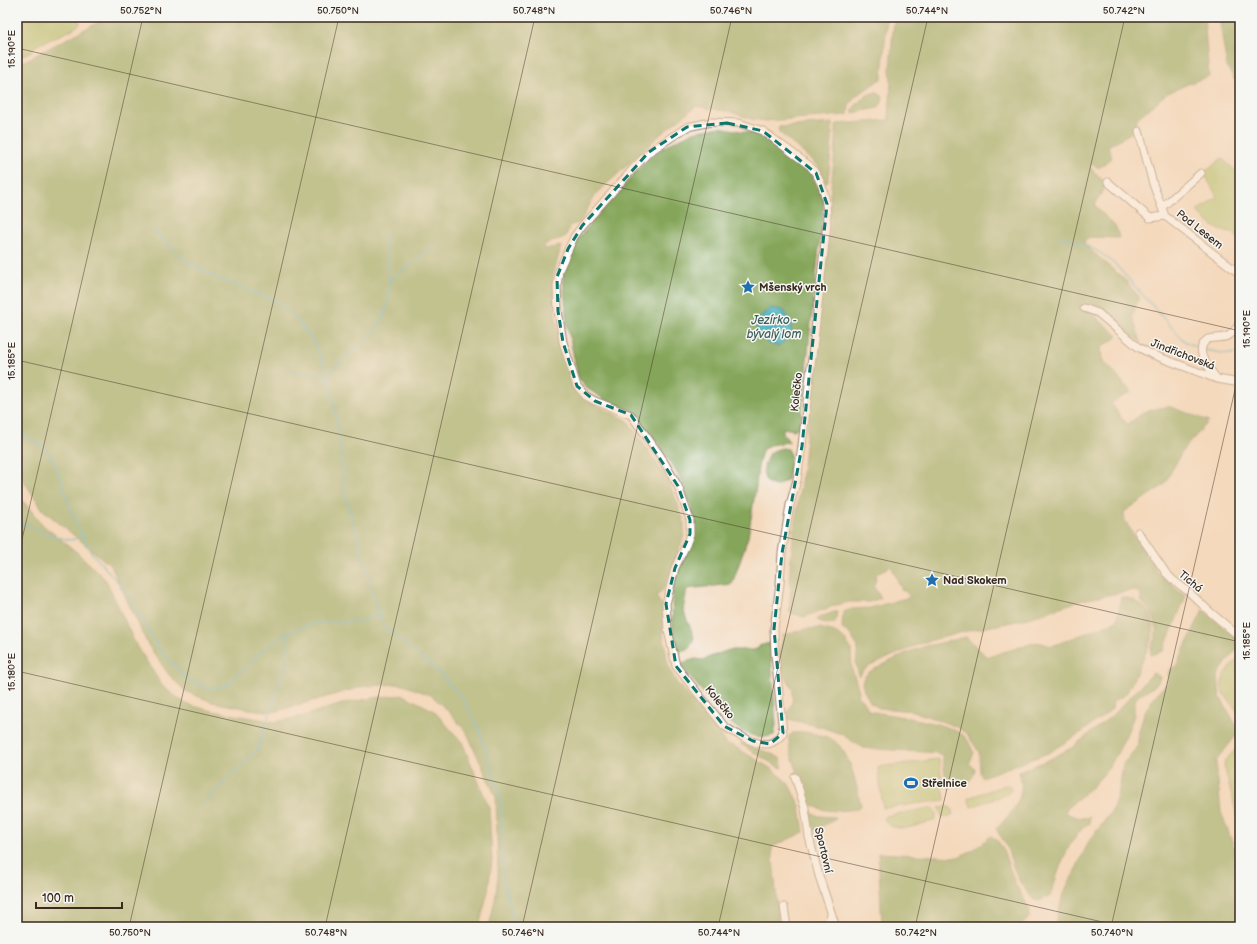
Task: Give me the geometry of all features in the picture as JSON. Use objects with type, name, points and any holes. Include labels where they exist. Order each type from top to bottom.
[{"type":"street","name":"Kolečko","points":[[702,123],[727,123],[739,124],[764,131],[804,161],[816,173],[827,204],[827,224],[802,446],[797,480],[786,527],[775,615],[775,654],[783,733],[778,739],[770,744],[748,739],[732,732],[724,726],[676,666],[668,630],[666,604],[675,568],[690,534],[690,520],[678,486],[660,455],[631,415],[595,401],[581,391],[577,386],[563,342],[558,310],[557,287],[559,270],[568,249],[582,226],[649,152],[687,127],[702,123]]},
{"type":"street","name":"Pod Lesem","points":[[1139,131],[1153,184],[1165,216],[1240,274]]},
{"type":"street","name":"Pod Lesem","points":[[1162,207],[1201,173]]},
{"type":"street","name":"Pod Lesem","points":[[1108,182],[1150,218],[1165,216]]},
{"type":"street","name":"Jindřichovská","points":[[1084,308],[1098,313],[1138,347],[1151,354],[1217,379],[1240,383]]},
{"type":"street","points":[[1217,379],[1203,359],[1201,352],[1203,343],[1208,339],[1225,338],[1229,336],[1234,332],[1240,323]]},
{"type":"street","name":"Tichá","points":[[1138,532],[1166,573],[1190,592],[1209,611],[1240,637]]},
{"type":"street","name":"Sportovní","points":[[795,777],[805,808],[809,837],[818,876],[836,927]]},
{"type":"street","points":[[784,907],[787,927]]},
{"type":"street","points":[[827,927],[831,914]]},
{"type":"highlighted area","points":[[727,123],[763,131],[816,173],[827,204],[802,446],[782,553],[774,629],[783,733],[770,744],[753,741],[724,726],[676,666],[666,604],[675,568],[690,534],[690,520],[678,486],[631,415],[595,401],[577,386],[563,342],[558,311],[557,277],[568,249],[582,226],[649,152],[687,127]]},
{"type":"green space","points":[[17,17],[78,17],[80,24],[71,30],[35,46],[32,51],[17,58]]},
{"type":"green space","points":[[108,17],[887,17],[882,78],[855,97],[849,106],[848,115],[766,121],[751,119],[731,112],[696,106],[661,134],[594,196],[580,223],[571,225],[565,237],[544,245],[545,249],[561,246],[553,277],[555,312],[558,334],[572,385],[578,396],[627,420],[666,477],[684,522],[684,536],[664,588],[656,597],[663,606],[663,633],[668,665],[676,682],[719,731],[727,745],[732,745],[772,769],[788,783],[800,806],[804,832],[772,847],[779,927],[489,927],[496,895],[498,874],[496,797],[467,733],[451,714],[431,695],[400,684],[365,686],[273,712],[212,702],[185,691],[169,675],[148,645],[111,566],[43,510],[17,471],[17,65]]},
{"type":"green space","points":[[894,17],[1204,17],[1209,76],[1166,94],[1136,119],[1134,131],[1108,146],[1112,157],[1099,168],[1092,164],[1090,167],[1106,184],[1095,205],[1116,227],[1119,238],[1089,237],[1084,241],[1086,246],[1124,279],[1139,297],[1132,316],[1141,342],[1097,308],[1095,316],[1118,336],[1101,348],[1102,359],[1131,392],[1111,403],[1121,418],[1128,424],[1144,412],[1168,406],[1209,421],[1183,450],[1164,485],[1124,512],[1125,521],[1158,573],[1186,596],[1163,651],[1151,655],[1150,653],[1156,634],[1156,624],[1149,609],[1141,601],[1141,594],[1133,590],[1083,600],[1017,621],[963,632],[921,643],[868,667],[859,677],[856,664],[858,647],[849,633],[842,629],[843,612],[852,609],[870,608],[910,597],[905,591],[902,590],[891,566],[877,573],[874,587],[881,598],[869,602],[849,602],[836,605],[804,617],[789,612],[791,590],[789,578],[794,528],[801,482],[831,219],[830,195],[836,142],[836,124],[889,120],[891,81],[890,68]]},
{"type":"green space","points":[[1219,17],[1240,17],[1240,89],[1227,67]]},
{"type":"green space","points":[[878,92],[883,97],[878,108],[853,113],[853,109],[861,100],[867,95]]},
{"type":"green space","points":[[832,123],[832,143],[828,181],[825,183],[819,167],[779,132],[778,127]]},
{"type":"green space","points":[[720,127],[760,135],[793,157],[811,173],[824,201],[800,426],[794,430],[783,428],[783,433],[789,442],[769,445],[762,450],[758,466],[748,537],[732,584],[687,589],[683,610],[694,637],[689,649],[676,652],[673,635],[672,596],[675,577],[689,549],[694,535],[695,521],[684,485],[662,448],[633,411],[604,399],[585,387],[578,377],[567,324],[563,277],[568,260],[576,242],[604,207],[651,156],[673,142],[694,132]]},
{"type":"green space","points":[[1222,158],[1240,175],[1240,244],[1233,233],[1216,228],[1197,211],[1217,197],[1204,173]]},
{"type":"green space","points":[[782,448],[788,449],[790,456],[790,468],[787,480],[776,486],[769,484],[765,479],[764,468],[770,453]]},
{"type":"green space","points":[[17,494],[44,526],[78,553],[106,580],[135,643],[163,687],[186,704],[213,711],[276,722],[303,716],[345,703],[379,697],[403,695],[433,710],[462,742],[489,807],[492,860],[488,891],[479,927],[17,927]]},
{"type":"green space","points":[[1121,597],[1136,601],[1150,614],[1153,622],[1153,630],[1144,656],[1127,692],[1124,696],[1113,701],[1112,709],[1082,732],[1048,753],[982,777],[980,773],[979,752],[967,734],[957,727],[913,711],[879,708],[871,703],[864,691],[862,683],[864,677],[869,672],[906,653],[923,647],[966,637],[987,657],[1037,642],[1052,646],[1117,621]]},
{"type":"green space","points":[[1203,610],[1240,641],[1240,648],[1233,653],[1218,675],[1220,697],[1239,732],[1216,761],[1221,812],[1240,863],[1240,927],[1054,927],[1064,892],[1089,841],[1112,811],[1120,786],[1123,764],[1138,746],[1138,734],[1144,714],[1154,697],[1167,683],[1169,670],[1176,666]]},
{"type":"green space","points":[[837,612],[835,623],[826,624],[817,620],[818,618]]},
{"type":"green space","points":[[820,628],[835,632],[844,638],[851,650],[852,669],[859,691],[858,697],[863,700],[869,711],[944,726],[965,737],[974,753],[969,764],[975,768],[972,778],[969,781],[962,785],[947,787],[942,755],[937,753],[863,748],[841,734],[821,727],[788,719],[787,714],[792,703],[793,690],[779,664],[783,635],[806,629]]},
{"type":"green space","points":[[770,643],[776,724],[774,735],[763,737],[753,736],[735,726],[719,712],[682,667],[682,663],[696,659],[702,660],[729,650],[755,650],[759,646]]},
{"type":"green space","points":[[1240,657],[1240,715],[1222,690],[1222,684],[1225,674]]},
{"type":"green space","points":[[1153,673],[1160,677],[1158,682],[1136,699],[1133,718],[1116,756],[1097,781],[1067,808],[1065,812],[1077,817],[1090,817],[1089,823],[1074,838],[1064,856],[1050,896],[1039,901],[1033,899],[1021,884],[1006,845],[996,829],[1013,810],[1020,797],[1021,781],[1019,772],[1050,759],[1073,747],[1115,713]]},
{"type":"green space","points":[[805,732],[830,738],[839,745],[844,752],[852,770],[861,806],[857,809],[838,811],[824,810],[817,808],[807,800],[802,789],[789,745],[789,736],[792,733]]},
{"type":"green space","points":[[742,743],[766,751],[780,758],[783,768],[778,767],[740,744]]},
{"type":"green space","points":[[1240,745],[1240,842],[1236,811],[1224,766],[1225,760]]},
{"type":"green space","name":"Střelnice","points":[[939,759],[945,800],[883,808],[878,767]]},
{"type":"green space","points":[[1005,785],[1009,785],[1011,787],[1008,794],[971,807],[968,798]]},
{"type":"green space","points":[[945,806],[951,808],[953,814],[948,817],[942,817],[939,808]]},
{"type":"green space","points":[[930,808],[936,812],[935,820],[908,828],[894,827],[889,825],[884,820],[884,817],[886,816]]},
{"type":"green space","points":[[808,812],[819,816],[835,817],[836,819],[811,831]]},
{"type":"green space","points":[[991,836],[996,839],[1002,847],[1015,883],[1030,910],[1029,918],[1020,927],[882,927],[878,853],[958,857],[973,850]]},
{"type":"water","name":"Jezírko - bývalý lom","points":[[771,308],[783,310],[789,318],[792,331],[786,340],[778,346],[769,344],[757,336],[759,319]]},
{"type":"waterway","points":[[153,229],[170,247],[192,265],[220,279],[272,299],[295,318],[313,341],[329,377],[337,421],[346,497],[379,614]]},
{"type":"waterway","points":[[328,373],[371,335],[383,319],[389,296],[389,270],[384,234]]},
{"type":"waterway","points":[[1059,236],[1085,245],[1099,252],[1114,263],[1184,341],[1199,348]]},
{"type":"waterway","points":[[390,280],[436,245]]},
{"type":"waterway","points":[[1204,350],[1229,354],[1240,353]]},
{"type":"waterway","points":[[286,369],[304,373],[318,373],[329,379]]},
{"type":"waterway","points":[[17,431],[44,447],[54,461],[75,520],[91,552],[124,589],[159,649],[186,678],[208,688],[216,688],[227,685],[264,649],[288,632],[316,623],[362,621],[380,615],[383,626],[436,669],[463,699],[479,729],[500,795],[503,880],[515,927]]},
{"type":"waterway","points":[[17,521],[53,536],[70,540],[83,537]]},
{"type":"waterway","points":[[203,804],[258,749],[287,660],[288,632]]},
{"type":"place","name":"Mšenský vrch","points":[[748,287]]},
{"type":"place","name":"Nad Skokem","points":[[932,580]]},
{"type":"place","name":"Střelnice","points":[[911,783]]}]
